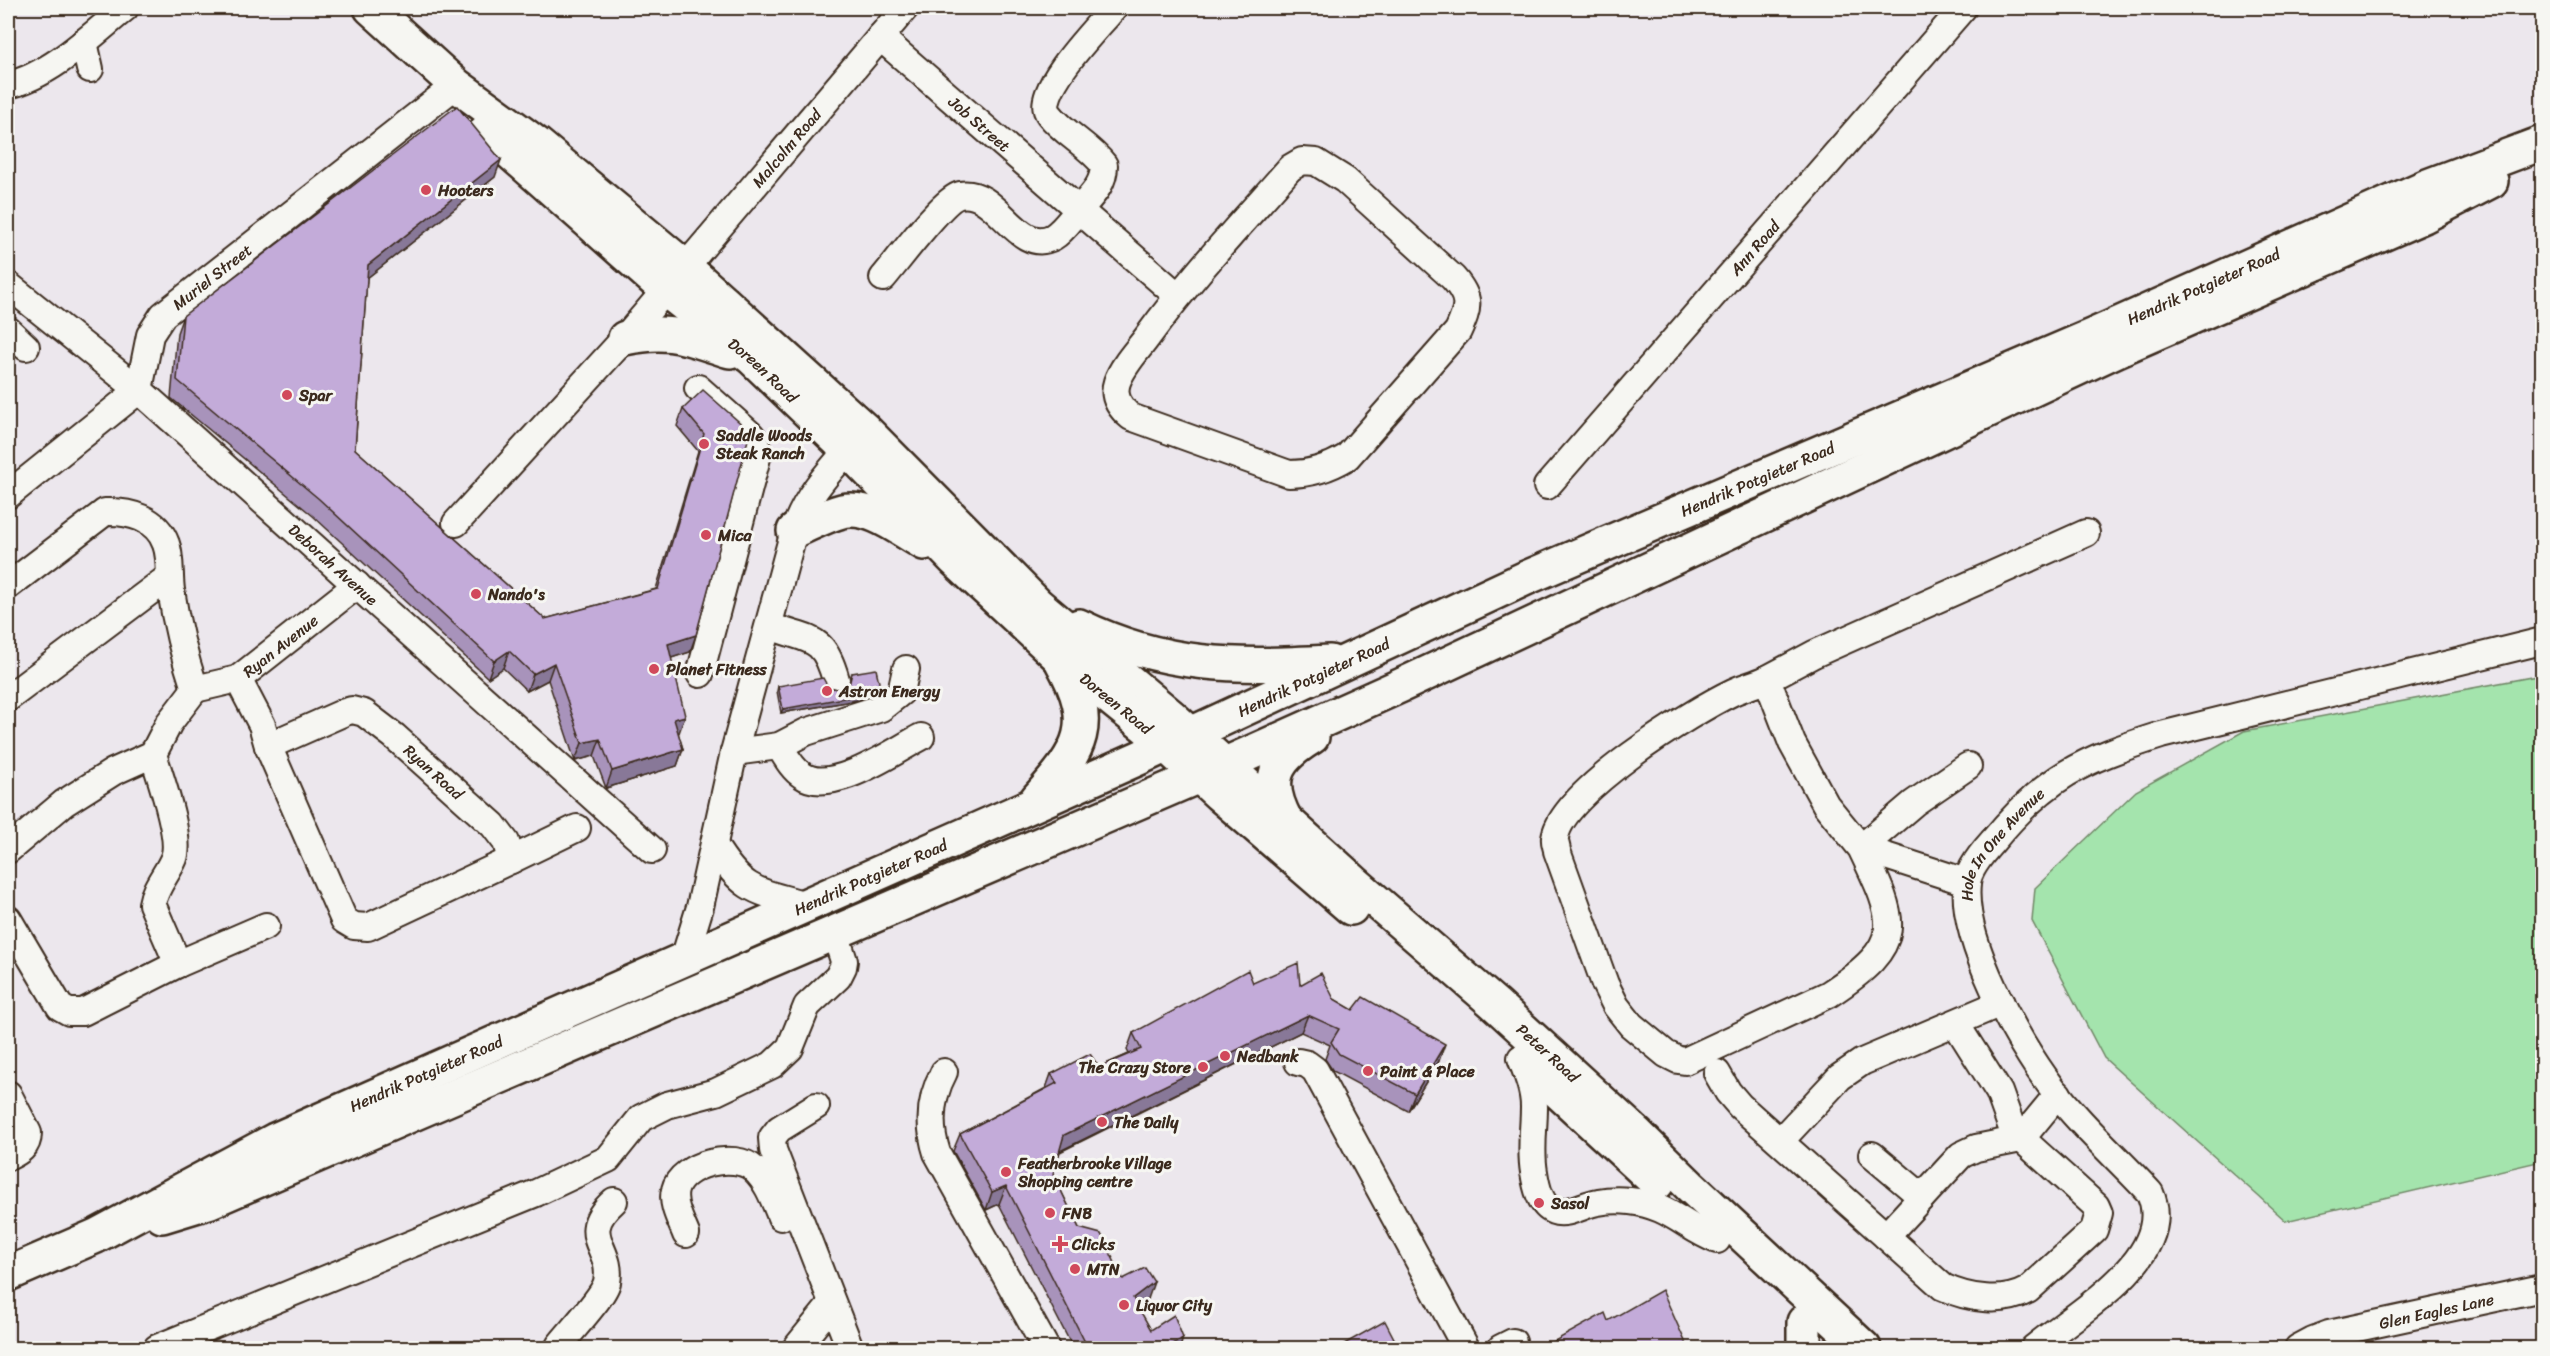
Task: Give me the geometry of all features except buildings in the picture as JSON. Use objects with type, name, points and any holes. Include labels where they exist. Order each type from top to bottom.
[{"type":"main road","name":"Doreen Road","points":[[349,8],[450,90],[537,144],[676,279],[752,358],[857,440],[955,560],[1059,657],[1178,740]]},
{"type":"main road","name":"Doreen Road","points":[[371,8],[450,90]]},
{"type":"main road","name":"Hendrik Potgieter Road","points":[[8,1274],[96,1236],[274,1140],[1178,740],[1526,578],[2094,335],[2425,186],[2542,143]]},
{"type":"main road","name":"Hendrik Potgieter Road","points":[[96,1236],[208,1202],[1211,770],[1402,685],[2117,350],[2424,216],[2542,153]]},
{"type":"main road","name":"Doreen Road","points":[[676,279],[1038,605],[1178,740]]},
{"type":"main road","points":[[625,338],[648,333],[667,333],[699,340],[752,358]]},
{"type":"main road","points":[[794,531],[843,511],[864,512],[882,519],[955,560]]},
{"type":"main road","points":[[1038,605],[1098,635],[1138,650],[1169,658],[1230,665],[1346,661]]},
{"type":"main road","points":[[1032,805],[1070,760],[1078,744],[1082,728],[1079,698],[1059,657]]},
{"type":"main road","points":[[1286,821],[1277,804],[1275,794],[1277,770],[1281,761],[1299,745],[1402,685]]},
{"type":"main road","points":[[1178,740],[1211,770]]},
{"type":"main road","name":"Peter Road","points":[[1211,770],[1286,821],[1586,1086],[1845,1345]]},
{"type":"main road","name":"Peter Road","points":[[1211,770],[1717,1240],[1804,1336],[1845,1345]]},
{"type":"street","points":[[8,85],[30,79],[84,42],[125,8]]},
{"type":"street","name":"Malcolm Road","points":[[456,523],[625,338],[905,8]]},
{"type":"street","points":[[883,278],[944,205],[957,195],[970,194],[985,201],[1029,240],[1042,240],[1053,237],[1099,187],[1104,175],[1104,165],[1046,112],[1045,102],[1053,82],[1114,8]]},
{"type":"street","name":"Ann Road","points":[[1547,486],[1963,8]]},
{"type":"street","name":"Job Street","points":[[880,37],[1178,296]]},
{"type":"street","points":[[84,42],[90,69]]},
{"type":"street","name":"Muriel Street","points":[[139,390],[150,335],[163,315],[450,90]]},
{"type":"street","points":[[1302,161],[1316,162],[1345,180],[1453,278],[1461,287],[1468,302],[1466,315],[1458,331],[1347,457],[1333,466],[1301,474],[1289,474],[1131,417],[1120,408],[1115,395],[1117,382],[1178,296],[1290,168],[1302,161]]},
{"type":"street","name":"Deborah Avenue","points":[[8,285],[139,390],[652,850]]},
{"type":"street","points":[[8,330],[26,347]]},
{"type":"street","points":[[698,388],[751,435],[758,447],[757,461],[700,674]]},
{"type":"street","points":[[8,495],[139,390]]},
{"type":"street","points":[[684,959],[700,907],[734,752],[799,516],[818,483],[857,440]]},
{"type":"street","points":[[8,586],[105,512],[122,511],[139,516],[155,526],[166,544],[175,619],[195,689],[169,723],[153,754],[113,772],[64,803],[8,850]]},
{"type":"street","points":[[1767,680],[1773,700],[1797,754],[1826,805],[1861,848],[1885,899],[1890,927],[1882,948],[1838,989],[1685,1061],[1678,1060],[1666,1054],[1631,1025],[1616,1006],[1605,984],[1557,851],[1555,838],[1563,817],[1592,785],[1676,724],[1733,692],[1767,680],[1814,654],[2086,532]]},
{"type":"street","points":[[8,698],[169,577]]},
{"type":"street","name":"Ryan Avenue","points":[[195,689],[238,679],[357,585]]},
{"type":"street","points":[[770,626],[816,642],[823,647],[829,657],[838,702]]},
{"type":"street","name":"Hole In One Avenue","points":[[2034,1348],[2118,1281],[2134,1265],[2150,1241],[2156,1218],[2156,1206],[2150,1193],[2058,1094],[2031,1056],[2001,1003],[1976,948],[1968,916],[1966,882],[1982,854],[2028,801],[2054,779],[2103,754],[2161,735],[2542,641]]},
{"type":"street","points":[[838,702],[881,708],[901,692],[906,669]]},
{"type":"street","points":[[238,679],[262,725],[268,746],[344,920],[348,924],[368,927],[577,828]]},
{"type":"street","points":[[734,752],[779,746],[806,732],[838,702]]},
{"type":"street","name":"Ryan Road","points":[[268,746],[345,712],[352,710],[364,713],[394,736],[493,825],[506,842],[511,860]]},
{"type":"street","points":[[779,746],[801,775],[810,779],[832,781],[921,737]]},
{"type":"street","points":[[153,754],[168,803],[175,852],[170,866],[158,883],[152,904],[178,964]]},
{"type":"street","points":[[1861,848],[1914,803],[1968,766]]},
{"type":"street","points":[[714,845],[730,870],[744,884],[763,893],[807,906]]},
{"type":"street","points":[[1861,848],[1966,882]]},
{"type":"street","points":[[8,919],[60,1006],[69,1012],[83,1012],[178,964],[266,926]]},
{"type":"street","points":[[157,1348],[537,1193],[608,1159],[641,1118],[667,1104],[716,1092],[772,1065],[790,1048],[807,1006],[838,977],[843,967],[844,961],[835,933]]},
{"type":"street","points":[[1781,1140],[1848,1071],[1862,1062],[2001,1003]]},
{"type":"street","points":[[1717,1073],[1728,1092],[1740,1106],[1944,1287],[1957,1294],[2004,1299],[2028,1290],[2094,1230],[2099,1213],[2096,1206],[2010,1126],[1999,1092],[1956,1024]]},
{"type":"street","points":[[1521,1058],[1532,1093],[1534,1174],[1544,1204],[1552,1211],[1559,1213],[1598,1202],[1615,1200],[1648,1204],[1669,1211],[1696,1231],[1717,1240]]},
{"type":"street","points":[[1298,1062],[1307,1064],[1315,1070],[1466,1348]]},
{"type":"street","points":[[944,1072],[935,1088],[932,1104],[933,1140],[937,1153],[1046,1348]]},
{"type":"street","points":[[8,1094],[28,1133],[28,1140],[20,1151],[8,1157]]},
{"type":"street","points":[[1886,1236],[1968,1150],[2021,1138],[2058,1094]]},
{"type":"street","points":[[816,1106],[779,1129],[772,1138],[773,1150],[831,1305],[850,1348]]},
{"type":"street","points":[[1872,1155],[1922,1197]]},
{"type":"street","points":[[686,1234],[674,1199],[675,1187],[684,1176],[712,1161],[738,1161],[753,1167],[766,1184],[791,1242],[805,1262],[822,1279]]},
{"type":"street","points":[[558,1343],[605,1288],[607,1272],[596,1227],[601,1212],[614,1201]]},
{"type":"street","name":"Glen Eagles Lane","points":[[2298,1348],[2329,1334],[2542,1288]]},
{"type":"street","points":[[796,1348],[831,1305]]},
{"type":"green space","points":[[2542,675],[2542,1161],[2286,1221],[2104,1058],[2032,921],[2035,888],[2136,791],[2244,731]]},
{"type":"place","name":"Hooters","points":[[426,190]]},
{"type":"place","name":"Spar","points":[[287,395]]},
{"type":"place","name":"Saddle Woods Steak Ranch","points":[[704,444]]},
{"type":"place","name":"Mica","points":[[706,535]]},
{"type":"place","name":"Nando's","points":[[476,594]]},
{"type":"place","name":"Planet Fitness","points":[[654,669]]},
{"type":"place","name":"Astron Energy","points":[[827,691]]},
{"type":"place","name":"Nedbank","points":[[1225,1056]]},
{"type":"place","name":"The Crazy Store","points":[[1203,1067]]},
{"type":"place","name":"Paint & Place","points":[[1368,1071]]},
{"type":"place","name":"The Daily","points":[[1102,1122]]},
{"type":"place","name":"Featherbrooke Village Shopping centre","points":[[1006,1172]]},
{"type":"place","name":"Sasol","points":[[1539,1203]]},
{"type":"place","name":"FNB","points":[[1050,1213]]},
{"type":"place","name":"Clicks","points":[[1060,1244]]},
{"type":"place","name":"MTN","points":[[1075,1269]]},
{"type":"place","name":"Liquor City","points":[[1124,1305]]}]
